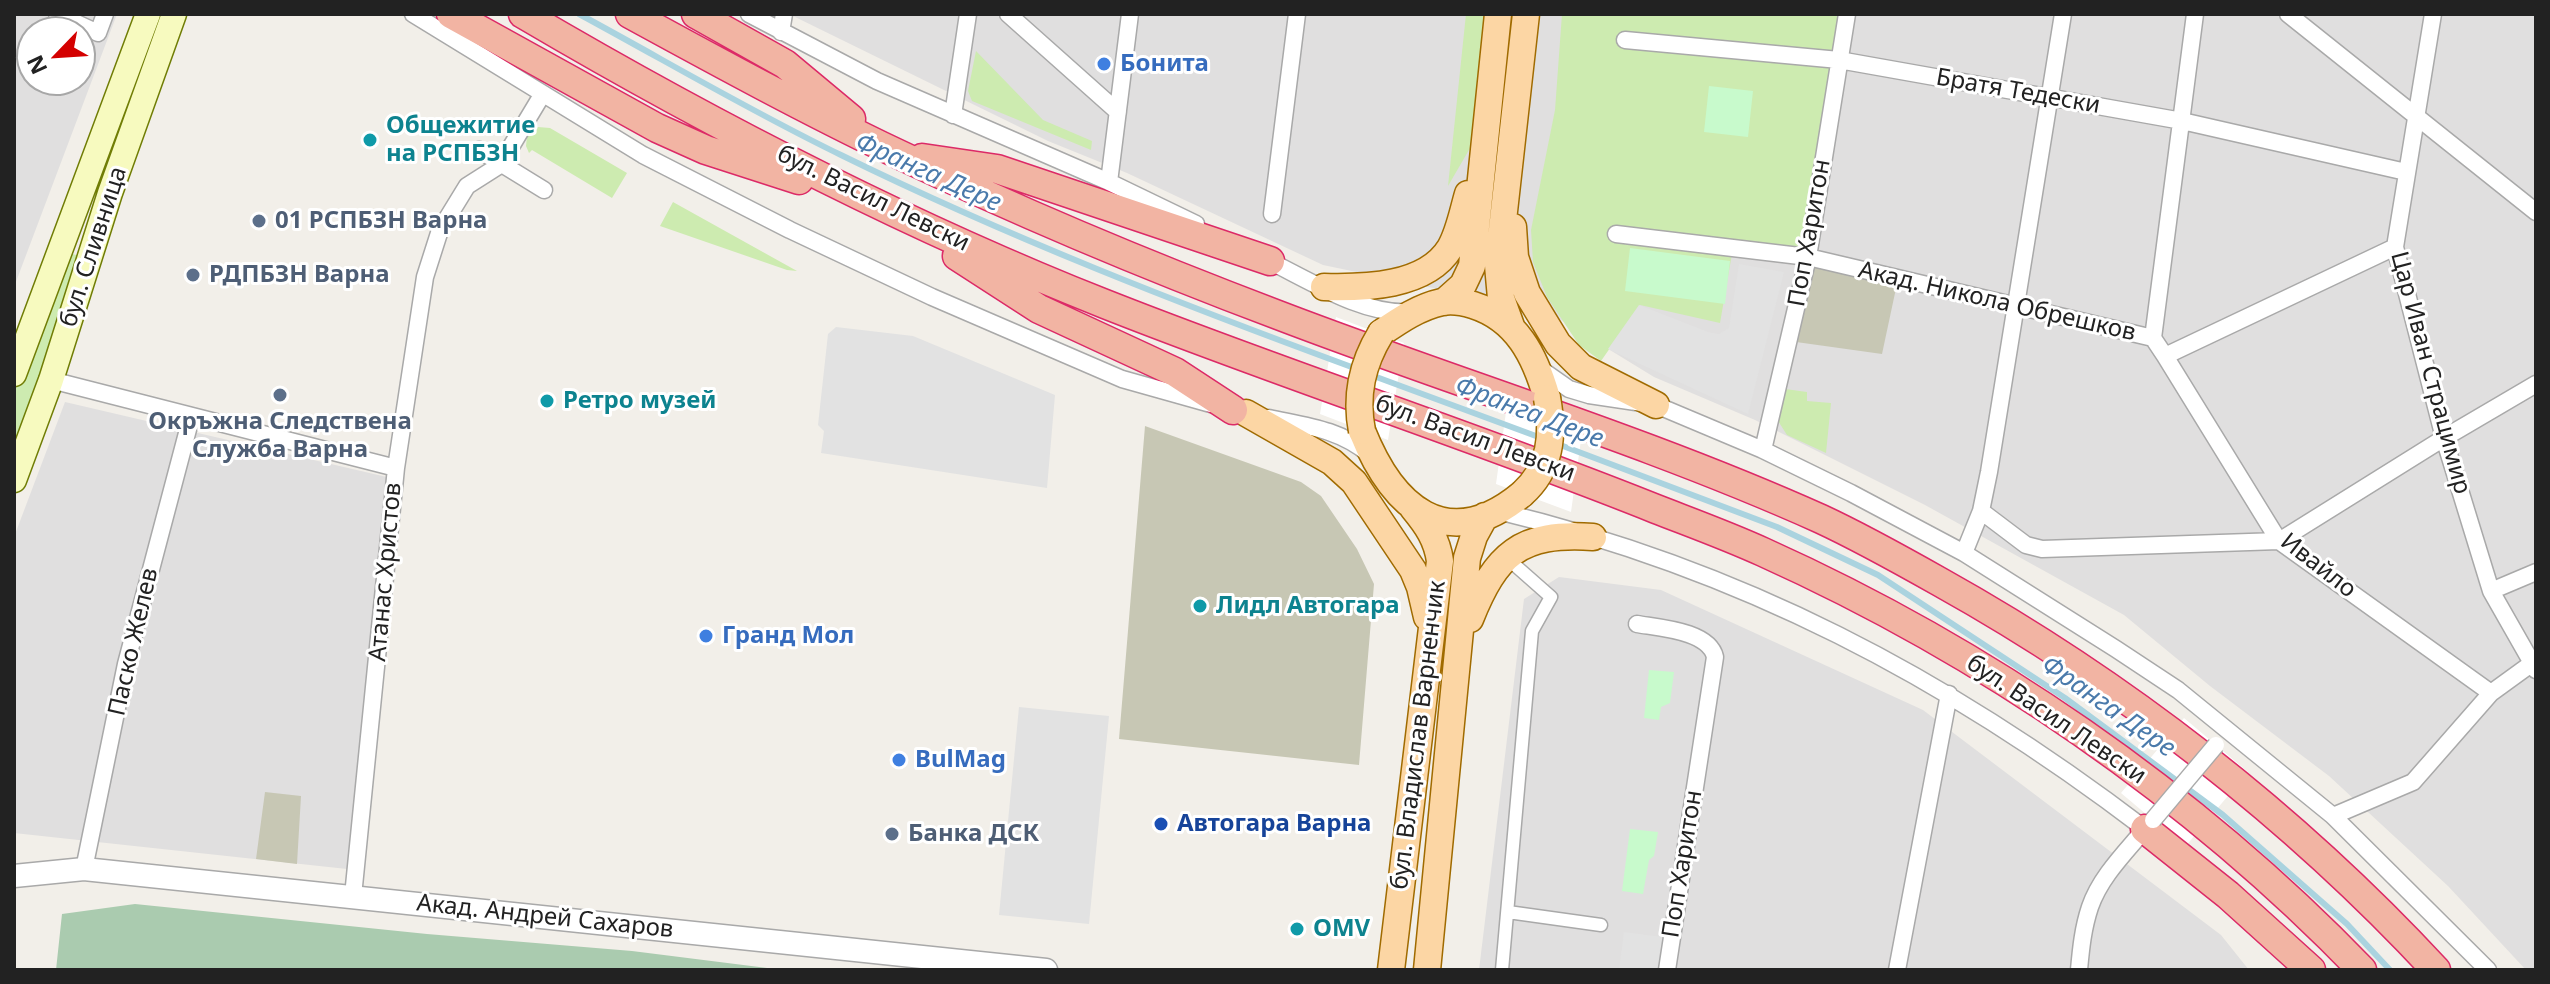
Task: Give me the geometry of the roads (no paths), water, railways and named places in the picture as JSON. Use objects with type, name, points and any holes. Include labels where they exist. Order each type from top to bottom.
[{"type":"highway","points":[[451,14],[657,128],[698,147],[878,205],[1039,309],[1175,372],[1239,412]]},
{"type":"highway","name":"бул. Васил Левски","points":[[523,14],[689,108],[878,205],[1108,305],[1582,478],[1723,535],[1875,606],[2008,684],[2125,763],[2281,890],[2362,970]]},
{"type":"highway","name":"бул. Васил Левски","points":[[630,14],[892,151],[1022,212],[1277,315],[1659,454],[1777,500],[1870,542],[2032,636],[2165,729],[2307,843],[2368,899],[2436,970]]},
{"type":"highway","points":[[696,14],[785,64],[892,151],[997,169],[1270,261]]},
{"type":"highway","points":[[2149,824],[2311,970]]},
{"type":"main road","name":"бул. Сливница","points":[[14,374],[148,14]]},
{"type":"main road","name":"бул. Сливница","points":[[14,480],[51,380],[89,259],[174,14]]},
{"type":"main road","points":[[163,45],[181,14]]},
{"type":"main road","points":[[1444,302],[1463,285],[1472,266],[1498,14]]},
{"type":"main road","points":[[1511,326],[1501,298],[1498,265],[1526,14]]},
{"type":"main road","points":[[1324,287],[1380,286],[1413,276],[1438,261],[1452,244],[1484,141]]},
{"type":"main road","points":[[1508,175],[1515,257],[1527,293],[1552,335],[1581,367],[1656,405]]},
{"type":"main road","points":[[60,250],[89,259]]},
{"type":"main road","points":[[1457,301],[1485,309],[1511,326],[1520,336],[1538,367],[1547,398],[1551,430],[1547,458],[1537,479],[1522,494],[1491,514],[1469,520],[1442,521],[1426,516],[1390,486],[1362,431],[1359,405],[1361,378],[1381,333],[1417,311],[1444,302],[1457,301]]},
{"type":"main road","points":[[1239,412],[1332,462],[1354,482],[1413,570],[1424,601],[1431,643]]},
{"type":"main road","name":"бул. Владислав Варненчик","points":[[1391,970],[1440,561],[1429,527],[1413,508]]},
{"type":"main road","name":"бул. Владислав Варненчик","points":[[1427,970],[1467,558],[1474,536],[1491,514]]},
{"type":"main road","points":[[1459,644],[1483,586],[1506,556],[1548,537],[1593,537]]},
{"type":"street","points":[[57,14],[98,33],[105,14]]},
{"type":"street","points":[[413,14],[542,95],[674,171],[932,297],[1122,379],[1239,412],[1339,434],[1374,457]]},
{"type":"street","points":[[749,14],[877,81],[1109,182],[1367,307],[1393,313],[1417,311]]},
{"type":"street","points":[[781,32],[784,14]]},
{"type":"street","points":[[953,115],[968,14]]},
{"type":"street","points":[[1008,14],[1118,112]]},
{"type":"street","points":[[1109,182],[1130,14]]},
{"type":"street","points":[[1272,214],[1297,14]]},
{"type":"street","name":"Поп Харитон","points":[[1763,450],[1808,257],[1847,14]]},
{"type":"street","points":[[1964,553],[1981,511],[1989,472],[2063,14]]},
{"type":"street","points":[[2153,338],[2195,14]]},
{"type":"street","points":[[2288,14],[2536,212]]},
{"type":"street","name":"Цар Иван Страцимир","points":[[2433,14],[2395,247],[2444,438],[2491,591],[2534,666]]},
{"type":"street","name":"Братя Тедески","points":[[1625,40],[1839,60],[2182,121],[2406,172]]},
{"type":"street","name":"Атанас Христов","points":[[353,896],[396,468],[425,277],[440,230],[467,186],[500,165],[542,95]]},
{"type":"street","points":[[479,150],[544,190]]},
{"type":"street","name":"Акад. Никола Обрешков","points":[[1616,234],[1808,257],[2153,338],[2165,356],[2395,247]]},
{"type":"street","name":"Ивайло","points":[[2165,356],[2279,541],[2491,693]]},
{"type":"street","points":[[1538,367],[1556,381],[1580,393],[1656,405],[1763,450],[1964,553],[2153,674],[2229,730],[2333,816],[2488,970]]},
{"type":"street","points":[[51,380],[396,468]]},
{"type":"street","points":[[1981,511],[2026,545],[2042,549],[2279,541],[2536,384]]},
{"type":"street","name":"Паско Желев","points":[[84,869],[126,664],[191,418]]},
{"type":"street","points":[[1491,514],[1593,537],[1806,617],[1949,694],[2149,824]]},
{"type":"street","points":[[1502,970],[1532,631],[1551,597],[1517,567]]},
{"type":"street","points":[[2491,591],[2536,572]]},
{"type":"street","name":"Поп Харитон","points":[[1637,624],[1704,640],[1715,657],[1667,970]]},
{"type":"street","points":[[2333,816],[2413,782],[2491,693],[2534,666]]},
{"type":"street","points":[[1897,970],[1949,694]]},
{"type":"street","points":[[2079,970],[2082,938],[2091,904],[2117,861],[2229,730]]},
{"type":"street","name":"Акад. Андрей Сахаров","points":[[14,876],[84,869],[1046,970]]},
{"type":"street","name":"Акад. Андрей Сахаров","points":[[14,885],[43,874]]},
{"type":"street","points":[[1508,912],[1601,925]]},
{"type":"waterway","name":"Франга Дере","points":[[579,14],[775,121],[904,185],[1096,269],[1357,369]]},
{"type":"waterway","name":"Франга Дере","points":[[1371,375],[1544,439]]},
{"type":"waterway","name":"Франга Дере","points":[[1555,443],[1777,527],[1878,575],[2065,698],[2223,815],[2347,924],[2390,970]]},
{"type":"place","name":"Бонита","points":[[1104,64]]},
{"type":"place","name":"Общежитие на РСПБЗН","points":[[370,140]]},
{"type":"place","name":"01 РСПБЗН Варна","points":[[259,221]]},
{"type":"place","name":"РДПБЗН Варна","points":[[193,275]]},
{"type":"place","name":"Окръжна Следствена Служба Варна","points":[[280,395]]},
{"type":"place","name":"Ретро музей","points":[[547,401]]},
{"type":"place","name":"Лидл Автогара","points":[[1200,606]]},
{"type":"place","name":"Гранд Мол","points":[[706,636]]},
{"type":"place","name":"BulMag","points":[[899,760]]},
{"type":"place","name":"Автогара Варна","points":[[1161,824]]},
{"type":"place","name":"Банка ДСК","points":[[892,834]]},
{"type":"place","name":"OMV","points":[[1297,929]]}]
